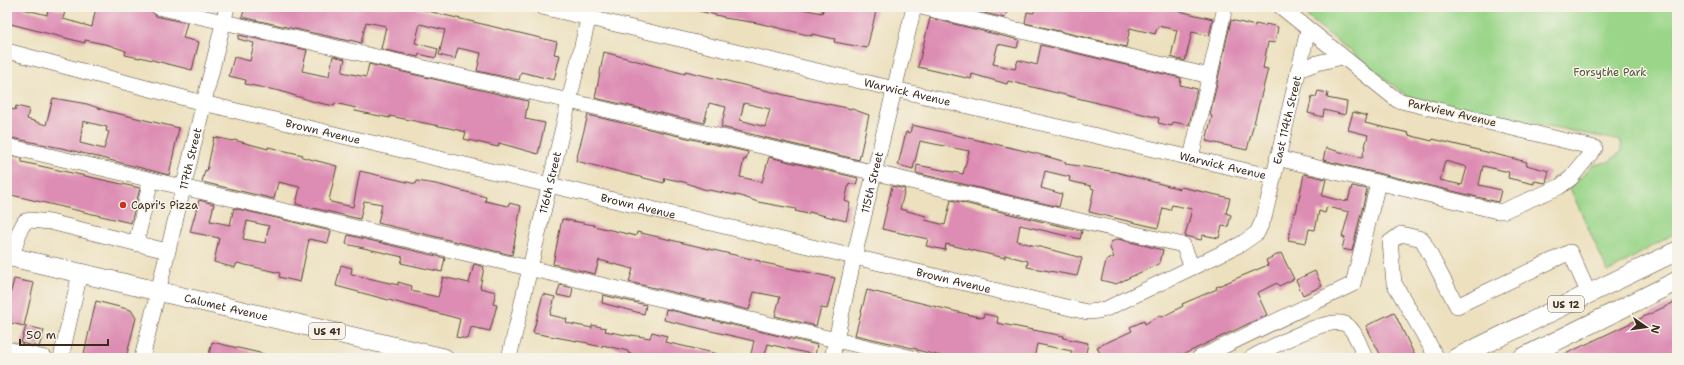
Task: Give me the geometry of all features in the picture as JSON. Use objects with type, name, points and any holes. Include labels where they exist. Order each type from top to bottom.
[{"type":"main road","name":"US 12","points":[[1456,358],[1677,251]]},
{"type":"main road","name":"Calumet Avenue","points":[[10,257],[444,358]]},
{"type":"main road","name":"US 12","points":[[1522,358],[1677,281]]},
{"type":"street","points":[[158,7],[225,14],[569,101],[1183,246],[1192,267]]},
{"type":"street","name":"Warwick Avenue","points":[[542,7],[590,12],[894,89],[1273,177]]},
{"type":"street","name":"115th Street","points":[[832,358],[854,257],[914,7]]},
{"type":"street","points":[[921,7],[1210,76]]},
{"type":"street","points":[[1191,158],[1225,7]]},
{"type":"street","name":"Parkview Avenue","points":[[1281,7],[1397,100],[1595,148],[1571,178],[1559,187],[1503,211],[1497,211],[1378,183]]},
{"type":"street","name":"116th Street","points":[[509,358],[548,185],[590,12]]},
{"type":"street","name":"117th Street","points":[[142,358],[182,187],[225,14]]},
{"type":"street","name":"East 114th Street","points":[[1257,233],[1264,218],[1308,30]]},
{"type":"street","name":"Brown Avenue","points":[[7,51],[203,103],[1087,312],[1108,308],[1241,244],[1257,233]]},
{"type":"street","points":[[1298,70],[1317,62],[1342,57]]},
{"type":"street","points":[[7,146],[913,358]]},
{"type":"street","points":[[1199,358],[1353,284],[1378,183],[1277,158]]},
{"type":"street","points":[[136,243],[151,180]]},
{"type":"street","points":[[10,257],[20,230],[25,221],[30,220],[50,222],[168,251]]},
{"type":"street","points":[[1437,358],[1394,283],[1390,242],[1401,234],[1422,239],[1457,306],[1570,252],[1588,294]]},
{"type":"street","points":[[61,358],[80,273]]},
{"type":"street","points":[[1250,358],[1320,326],[1337,322],[1346,324],[1351,329],[1365,358]]},
{"type":"street","points":[[7,349],[45,358]]},
{"type":"green space","name":"Forsythe Park","points":[[1295,7],[1677,7],[1677,232],[1608,272],[1570,188],[1593,165],[1608,162],[1621,152],[1621,141],[1408,97]]},
{"type":"building","points":[[7,7],[24,7],[23,9],[47,15],[48,7],[65,11],[63,19],[92,27],[96,7],[137,7],[150,10],[156,16],[187,23],[183,38],[199,42],[192,70],[140,57],[125,55],[126,51],[109,45],[85,40],[85,43],[7,23]]},
{"type":"building","points":[[245,7],[411,7],[557,42],[554,54],[560,55],[554,80],[521,72],[519,80],[477,71],[481,53],[458,48],[455,59],[439,55],[445,30],[420,24],[415,43],[438,49],[436,58],[419,54],[418,57],[381,49],[386,26],[366,22],[361,43],[242,17]]},
{"type":"building","points":[[699,7],[777,7],[785,9],[786,7],[792,7],[822,13],[824,7],[877,7],[867,48],[834,42],[835,39],[812,34],[812,36],[758,23],[724,18],[699,11]]},
{"type":"building","points":[[960,7],[1002,7],[1008,8],[1005,18]]},
{"type":"building","points":[[1035,7],[1162,7],[1213,19],[1209,36],[1192,32],[1185,61],[1171,57],[1177,30],[1158,26],[1155,34],[1130,28],[1126,47],[1025,23],[1027,12],[1034,13]]},
{"type":"building","points":[[930,18],[1019,40],[1017,48],[998,44],[993,64],[1015,69],[1018,60],[1037,65],[1041,45],[1181,78],[1180,85],[1197,89],[1189,125],[1173,122],[1172,126],[1158,123],[1159,118],[1008,81],[1007,84],[972,74],[971,79],[918,67]]},
{"type":"building","points":[[1231,20],[1255,26],[1255,24],[1265,26],[1266,24],[1278,27],[1275,43],[1268,42],[1263,68],[1268,69],[1247,150],[1206,141],[1212,116],[1210,115]]},
{"type":"building","points":[[239,35],[307,50],[302,71],[329,76],[333,56],[345,59],[342,72],[366,77],[369,64],[528,101],[525,119],[545,123],[538,154],[499,143],[498,147],[464,139],[466,132],[390,116],[390,118],[355,111],[356,108],[335,103],[334,106],[315,102],[280,91],[245,84],[246,80],[229,76],[234,57],[250,61],[254,43],[238,39]]},
{"type":"building","points":[[604,52],[685,74],[685,71],[789,96],[852,109],[869,115],[859,160],[721,127],[726,107],[709,103],[704,123],[595,98]],"holes":[[[744,103],[770,109],[765,127],[740,120]]]},
{"type":"building","points":[[1318,91],[1328,93],[1327,98],[1347,102],[1345,115],[1324,110],[1323,117],[1308,113],[1312,96],[1316,97]]},
{"type":"building","points":[[53,98],[87,104],[107,111],[179,128],[169,175],[66,149],[7,137],[7,108],[15,110],[16,106],[29,109],[27,119],[46,125]],"holes":[[[83,121],[107,127],[106,131],[109,132],[104,149],[80,143]]]},
{"type":"building","points":[[1353,112],[1367,116],[1365,123],[1409,133],[1408,135],[1432,141],[1433,139],[1527,162],[1526,165],[1549,171],[1546,183],[1534,181],[1534,184],[1508,178],[1509,172],[1483,166],[1479,185],[1501,190],[1498,202],[1323,160],[1326,148],[1362,158],[1368,135],[1348,130]],"holes":[[[1445,161],[1467,167],[1462,185],[1440,180]]]},
{"type":"building","points":[[588,115],[748,152],[746,160],[744,159],[740,177],[762,182],[769,157],[858,178],[856,185],[849,183],[845,201],[850,203],[846,221],[809,212],[808,214],[795,211],[796,209],[758,202],[741,196],[703,189],[684,182],[665,178],[664,183],[576,161]]},
{"type":"building","points":[[912,125],[1034,153],[1066,162],[1066,164],[1116,172],[1180,189],[1181,187],[1230,198],[1226,213],[1231,215],[1228,227],[1222,226],[1219,238],[1203,235],[1201,240],[1185,236],[1192,209],[1172,205],[1170,210],[1163,208],[1158,228],[1089,212],[1094,189],[1091,188],[1091,186],[1069,181],[1070,177],[1045,171],[1041,188],[1062,194],[1059,207],[916,173],[917,165],[963,174],[969,151],[920,141],[913,169],[898,165],[906,132],[910,133]]},
{"type":"building","points":[[214,137],[303,155],[302,157],[337,166],[329,200],[331,202],[353,207],[360,171],[416,184],[417,181],[436,184],[486,197],[485,201],[508,206],[509,203],[521,206],[512,255],[378,223],[382,204],[364,201],[360,219],[296,204],[300,187],[278,182],[274,199],[202,182],[205,170],[207,171]]},
{"type":"building","points":[[7,155],[22,159],[22,162],[140,188],[131,223],[7,194]]},
{"type":"building","points":[[1304,174],[1326,179],[1322,196],[1346,202],[1346,200],[1348,201],[1352,186],[1367,189],[1352,251],[1342,249],[1345,237],[1342,237],[1349,212],[1327,207],[1325,213],[1319,211],[1315,230],[1309,229],[1306,243],[1288,240],[1294,213],[1296,213]]},
{"type":"building","points":[[892,186],[905,189],[900,209],[926,216],[925,220],[945,225],[951,200],[1082,231],[1080,239],[1020,225],[1017,241],[1082,258],[1077,276],[1027,267],[1028,261],[1005,255],[1005,258],[946,244],[945,250],[926,246],[928,239],[882,229]]},
{"type":"building","points":[[199,200],[214,204],[210,221],[230,225],[234,208],[331,231],[328,243],[309,239],[300,282],[279,277],[280,273],[237,263],[235,268],[214,262],[219,238],[190,232]],"holes":[[[247,221],[269,226],[265,243],[243,239]]]},
{"type":"building","points":[[562,219],[594,225],[636,236],[637,232],[760,262],[835,278],[827,309],[821,308],[816,326],[775,316],[780,297],[754,292],[749,310],[629,282],[633,269],[599,260],[595,274],[553,264]]},
{"type":"building","points":[[348,235],[445,258],[442,272],[401,263],[403,257],[346,244]]},
{"type":"building","points":[[1118,239],[1163,250],[1160,263],[1116,284],[1101,280],[1106,261],[1114,257],[1110,248],[1111,242]]},
{"type":"building","points":[[1281,253],[1294,279],[1279,286],[1277,283],[1257,293],[1267,315],[1182,355],[1183,358],[1102,358],[1097,347],[1132,331],[1130,327],[1144,321],[1145,324],[1161,315],[1162,317],[1183,306],[1182,304],[1217,289],[1216,287],[1268,265],[1266,260]]},
{"type":"building","points":[[474,264],[484,267],[480,288],[496,292],[493,304],[497,305],[490,331],[471,327],[468,339],[456,337],[460,319],[336,286],[341,265],[352,268],[351,274],[398,285],[398,282],[412,286],[411,291],[438,297],[443,277],[469,283]]},
{"type":"building","points":[[1315,271],[1322,286],[1303,295],[1296,280]]},
{"type":"building","points":[[14,279],[34,283],[24,326],[7,322],[7,307]]},
{"type":"building","points":[[560,285],[573,288],[571,298],[557,295]]},
{"type":"building","points":[[867,290],[983,318],[984,314],[998,317],[997,323],[1064,336],[1063,338],[1088,343],[1085,358],[1070,358],[1072,351],[1037,344],[1034,358],[948,358],[917,349],[855,335]]},
{"type":"building","points":[[543,294],[555,297],[550,315],[567,319],[566,323],[592,328],[592,325],[606,328],[605,331],[650,338],[652,332],[667,336],[665,342],[718,354],[718,358],[645,358],[628,353],[628,351],[602,345],[602,347],[533,333]]},
{"type":"building","points":[[603,295],[646,305],[644,314],[602,303]]},
{"type":"building","points":[[96,301],[131,310],[136,318],[126,358],[83,358]]},
{"type":"building","points":[[1677,301],[1677,358],[1557,358]]},
{"type":"building","points":[[666,309],[817,345],[815,355],[768,344],[764,358],[750,358],[754,341],[664,320]]},
{"type":"building","points":[[1394,312],[1415,356],[1410,358],[1382,358],[1366,326]]},
{"type":"building","points":[[26,326],[44,330],[39,347],[21,343]]},
{"type":"building","points":[[212,342],[264,354],[264,358],[208,358]]},
{"type":"place","name":"Capri's Pizza","points":[[123,205]]}]
